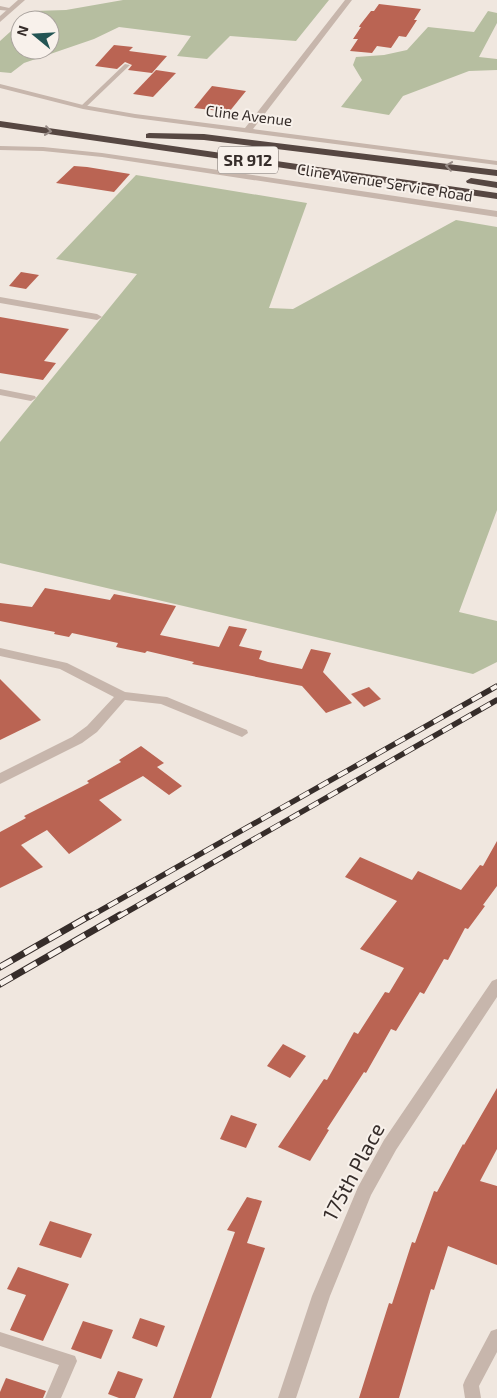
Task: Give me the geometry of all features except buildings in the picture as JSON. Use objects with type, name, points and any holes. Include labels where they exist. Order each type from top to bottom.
[{"type":"highway","name":"Cline Avenue","points":[[0,114],[497,185]]},
{"type":"highway","name":"SR 912","points":[[0,124],[497,196]]},
{"type":"highway","points":[[149,136],[204,137],[497,173]]},
{"type":"street","points":[[0,20],[22,0]]},
{"type":"street","points":[[247,131],[349,0]]},
{"type":"street","name":"Cline Avenue","points":[[0,86],[83,107],[135,116],[497,163]]},
{"type":"street","name":"Cline Avenue Service Road","points":[[0,148],[43,149],[102,155],[497,214]]},
{"type":"street","points":[[0,300],[97,317]]},
{"type":"street","points":[[0,392],[31,398]]},
{"type":"street","points":[[0,652],[62,666],[78,672],[122,696],[163,700],[242,733]]},
{"type":"street","points":[[0,779],[77,740],[92,729],[122,696]]},
{"type":"street","name":"175th Place","points":[[287,1398],[321,1296],[364,1192],[390,1145],[497,985]]},
{"type":"lane","points":[[0,8],[12,9]]},
{"type":"lane","points":[[83,107],[127,65]]},
{"type":"lane","points":[[473,1398],[471,1385],[497,1336]]},
{"type":"lane","points":[[0,1339],[69,1361],[53,1398]]},
{"type":"green space","points":[[123,0],[329,0],[296,41],[230,36],[207,59],[177,56],[191,36],[119,27],[94,39],[60,51],[60,10]]},
{"type":"green space","points":[[488,11],[497,13],[497,23],[479,57],[497,59],[497,70],[469,71],[403,96],[389,115],[341,107],[362,80],[353,65],[356,57],[384,55],[407,50],[428,27],[474,32]]},
{"type":"green space","points":[[10,32],[10,60],[33,60],[24,63],[11,73],[0,72],[0,41]]},
{"type":"green space","points":[[136,175],[307,203],[269,308],[293,309],[456,220],[497,227],[497,510],[459,612],[497,621],[497,662],[473,674],[0,563],[0,442],[137,274],[56,259]]},
{"type":"railway","points":[[89,917],[497,686]]},
{"type":"railway","points":[[118,917],[497,700]]},
{"type":"railway","points":[[0,967],[91,915]]},
{"type":"railway","points":[[0,984],[120,915]]}]
